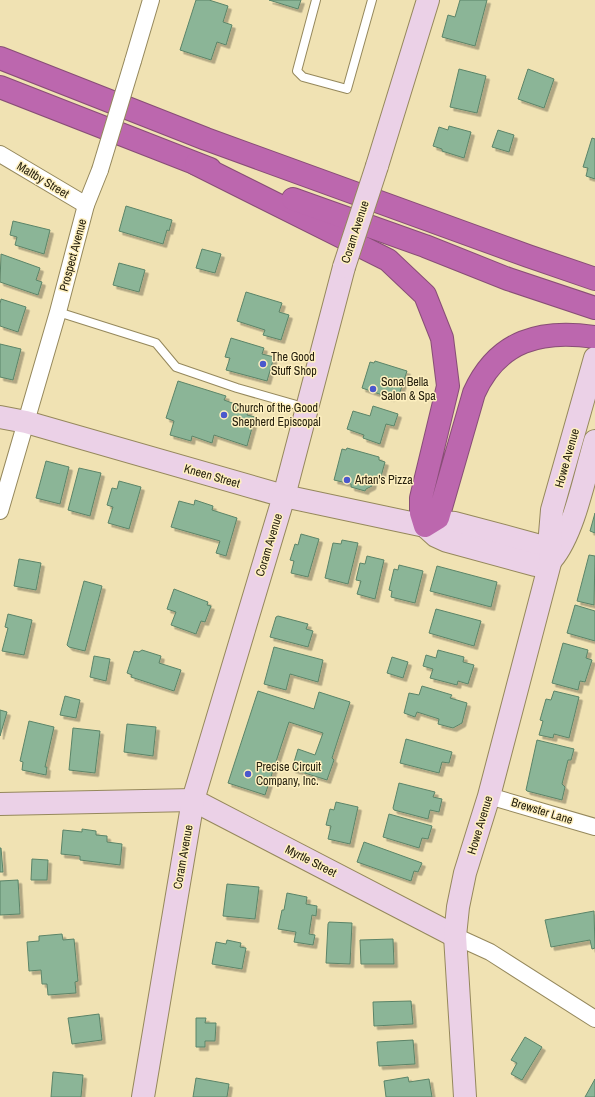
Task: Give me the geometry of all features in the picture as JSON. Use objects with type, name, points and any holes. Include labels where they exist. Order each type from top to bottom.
[{"type":"highway","points":[[0,58],[206,139],[528,256],[595,278]]},
{"type":"highway","points":[[0,87],[196,164],[425,246],[501,276],[591,306]]},
{"type":"highway","points":[[196,164],[388,260],[425,295],[442,338],[448,386],[421,498],[421,513],[426,526],[438,518],[474,393],[483,375],[508,350],[527,340],[546,335],[587,336]]},
{"type":"street","name":"Prospect Avenue","points":[[0,511],[58,312],[86,206],[100,170],[151,0]]},
{"type":"street","name":"Coram Avenue","points":[[143,1097],[193,800],[284,496],[344,267],[428,0]]},
{"type":"street","name":"Maltby Street","points":[[0,154],[86,206]]},
{"type":"street","name":"Howe Avenue","points":[[465,1097],[455,936],[458,907],[465,873],[489,796],[551,559],[550,534],[552,510],[595,358]]},
{"type":"street","name":"Kneen Street","points":[[0,417],[26,422],[284,496],[426,526],[436,536],[447,542],[535,566],[544,564],[551,559]]},
{"type":"street","name":"Howe Avenue","points":[[551,559],[565,538],[574,514],[595,441]]},
{"type":"street","name":"Brewster Lane","points":[[489,796],[595,827]]},
{"type":"street","name":"Myrtle Street","points":[[0,804],[193,800],[455,936],[490,952],[595,1019]]},
{"type":"lane","points":[[316,0],[297,71],[303,77],[346,89],[372,0]]},
{"type":"lane","points":[[58,312],[156,343],[176,367],[237,388],[307,408]]},
{"type":"building","points":[[196,0],[209,0],[228,6],[223,22],[232,25],[226,45],[217,42],[211,60],[180,50]]},
{"type":"building","points":[[269,0],[301,0],[298,9]]},
{"type":"building","points":[[460,0],[487,0],[475,46],[442,37],[448,15],[455,17]]},
{"type":"building","points":[[459,69],[486,76],[477,113],[450,107]]},
{"type":"building","points":[[528,69],[554,79],[544,108],[518,99]]},
{"type":"building","points":[[449,126],[471,132],[464,158],[442,151],[442,149],[433,146],[439,127],[448,130]]},
{"type":"building","points":[[498,130],[514,135],[509,152],[492,147]]},
{"type":"building","points":[[592,138],[595,139],[595,179],[586,176],[588,168],[583,167]]},
{"type":"building","points":[[126,206],[172,220],[163,244],[119,231]]},
{"type":"building","points":[[13,221],[50,230],[44,254],[15,245],[17,237],[10,235]]},
{"type":"building","points":[[202,249],[221,254],[215,273],[196,268]]},
{"type":"building","points":[[1,254],[40,268],[36,280],[42,282],[38,295],[0,282]]},
{"type":"building","points":[[119,263],[145,270],[139,292],[113,285]]},
{"type":"building","points":[[246,292],[282,303],[279,312],[289,315],[281,340],[263,335],[265,330],[237,321]]},
{"type":"building","points":[[1,299],[26,307],[18,332],[0,326]]},
{"type":"building","points":[[231,338],[264,348],[262,354],[274,357],[267,381],[226,370],[230,358],[225,357]]},
{"type":"building","points":[[0,344],[21,349],[13,380],[0,377]]},
{"type":"building","points":[[375,361],[407,371],[399,395],[392,393],[391,398],[362,388],[370,362],[374,363]]},
{"type":"building","points":[[178,381],[226,396],[224,400],[249,409],[247,415],[255,417],[247,446],[214,435],[212,443],[192,436],[191,441],[170,435],[174,421],[166,418]]},
{"type":"building","points":[[373,406],[398,414],[394,426],[386,424],[380,444],[363,438],[364,435],[347,429],[353,411],[370,416]]},
{"type":"building","points":[[347,448],[379,457],[379,460],[385,462],[380,480],[374,478],[372,486],[365,491],[351,487],[351,484],[334,480],[342,449],[346,450]]},
{"type":"building","points":[[46,461],[69,467],[60,504],[36,498]]},
{"type":"building","points":[[79,468],[101,473],[90,516],[68,510]]},
{"type":"building","points":[[119,481],[141,487],[129,529],[108,523],[113,507],[107,505],[112,488],[117,489]]},
{"type":"building","points":[[195,500],[213,506],[212,510],[237,518],[226,556],[216,553],[220,541],[171,527],[179,501],[194,505]]},
{"type":"building","points":[[595,513],[595,533],[590,531]]},
{"type":"building","points":[[301,534],[319,539],[308,577],[291,573],[294,561],[290,560],[295,544],[298,545]]},
{"type":"building","points":[[342,540],[358,543],[348,584],[325,578],[333,543],[341,544]]},
{"type":"building","points":[[589,555],[595,556],[594,605],[577,601]]},
{"type":"building","points":[[367,556],[384,560],[375,599],[357,594],[361,581],[356,580],[360,563],[365,564]]},
{"type":"building","points":[[19,559],[41,563],[36,590],[14,586]]},
{"type":"building","points":[[399,565],[423,571],[415,603],[391,597],[392,591],[389,590],[394,569],[398,570]]},
{"type":"building","points":[[437,566],[497,582],[491,607],[430,591]]},
{"type":"building","points":[[84,581],[102,586],[85,651],[69,647],[67,645]]},
{"type":"building","points":[[174,589],[208,602],[207,605],[211,606],[205,622],[201,621],[196,634],[171,625],[176,612],[167,609]]},
{"type":"building","points":[[575,605],[595,611],[595,641],[567,633]]},
{"type":"building","points":[[436,609],[481,621],[474,646],[429,633]]},
{"type":"building","points":[[8,614],[32,620],[24,655],[2,651],[8,628],[5,627]]},
{"type":"building","points":[[278,616],[308,624],[306,629],[313,631],[308,647],[270,637],[276,617]]},
{"type":"building","points":[[563,643],[588,650],[586,658],[592,660],[585,682],[580,681],[578,690],[552,683]]},
{"type":"building","points":[[274,647],[323,660],[318,682],[290,674],[286,690],[264,684]]},
{"type":"building","points":[[142,650],[161,656],[159,663],[181,670],[174,691],[131,677],[132,675],[127,673],[134,651],[139,652]]},
{"type":"building","points":[[438,650],[464,657],[463,662],[474,665],[468,684],[458,681],[457,685],[430,678],[433,669],[423,666],[426,655],[436,658]]},
{"type":"building","points":[[94,656],[110,659],[106,681],[90,677]]},
{"type":"building","points":[[392,657],[408,662],[403,678],[387,673]]},
{"type":"building","points":[[422,686],[452,695],[450,698],[467,703],[462,723],[453,728],[438,724],[439,719],[417,712],[415,717],[404,713],[409,693],[419,695]]},
{"type":"building","points":[[258,691],[314,709],[319,692],[350,702],[332,758],[334,760],[327,780],[292,769],[298,749],[315,755],[323,733],[289,722],[265,795],[228,783]]},
{"type":"building","points":[[554,691],[579,697],[569,738],[554,734],[553,738],[539,735],[543,721],[540,720],[546,699],[551,700]]},
{"type":"building","points":[[65,696],[80,700],[76,718],[60,715]]},
{"type":"building","points":[[0,710],[7,712],[0,736]]},
{"type":"building","points":[[29,721],[54,727],[45,767],[47,767],[46,775],[22,770],[23,762],[20,761]]},
{"type":"building","points":[[127,724],[156,727],[153,756],[124,752]]},
{"type":"building","points":[[73,728],[100,731],[95,773],[69,770]]},
{"type":"building","points":[[406,739],[452,752],[449,763],[442,762],[439,773],[400,763]]},
{"type":"building","points":[[537,740],[574,749],[571,760],[568,760],[562,784],[565,787],[562,800],[526,790]]},
{"type":"building","points":[[399,783],[435,792],[433,797],[442,799],[439,812],[430,810],[428,819],[394,810],[393,808]]},
{"type":"building","points":[[336,802],[358,807],[350,844],[328,839],[331,826],[326,825],[330,809],[334,810]]},
{"type":"building","points":[[389,814],[432,826],[428,839],[422,838],[419,848],[383,837]]},
{"type":"building","points":[[82,829],[96,831],[96,835],[107,836],[107,842],[122,844],[120,865],[80,860],[80,856],[61,854],[63,830],[82,832]]},
{"type":"building","points":[[364,842],[422,863],[418,872],[414,871],[411,881],[357,862]]},
{"type":"building","points":[[1,848],[3,872],[0,872]]},
{"type":"building","points":[[32,859],[48,860],[47,880],[31,880]]},
{"type":"building","points":[[18,880],[20,914],[0,915],[0,881]]},
{"type":"building","points":[[227,884],[259,887],[255,919],[223,916]]},
{"type":"building","points":[[287,893],[307,897],[306,904],[317,906],[316,916],[312,915],[309,934],[315,935],[313,945],[294,942],[296,932],[278,929],[282,910],[284,910]]},
{"type":"building","points":[[594,911],[595,948],[592,949],[590,940],[551,947],[545,920]]},
{"type":"building","points":[[329,922],[352,923],[350,964],[326,963]]},
{"type":"building","points":[[62,934],[63,940],[74,939],[78,981],[75,982],[76,993],[48,995],[47,984],[42,984],[41,970],[29,971],[27,942],[39,941],[39,936]]},
{"type":"building","points":[[393,939],[394,964],[361,964],[360,940]]},
{"type":"building","points":[[227,940],[241,943],[240,947],[246,948],[242,969],[212,964],[216,942],[226,944]]},
{"type":"building","points":[[411,1001],[413,1024],[374,1026],[373,1002]]},
{"type":"building","points":[[99,1014],[102,1040],[72,1044],[68,1018]]},
{"type":"building","points":[[196,1018],[206,1018],[205,1023],[216,1023],[215,1041],[205,1041],[205,1047],[196,1047]]},
{"type":"building","points":[[525,1037],[542,1047],[522,1080],[511,1074],[517,1063],[511,1060]]},
{"type":"building","points":[[413,1040],[415,1064],[379,1066],[377,1042]]},
{"type":"building","points":[[53,1072],[83,1075],[81,1097],[51,1097]]},
{"type":"building","points":[[408,1077],[409,1082],[429,1079],[432,1097],[386,1097],[384,1081]]},
{"type":"building","points":[[196,1078],[229,1084],[227,1097],[193,1097]]},
{"type":"building","points":[[595,1079],[595,1097],[585,1097]]},
{"type":"place","name":"The Good Stuff Shop","points":[[263,364]]},
{"type":"place","name":"Sona Bella Salon & Spa","points":[[373,389]]},
{"type":"place","name":"Church of the Good Shepherd Episcopal","points":[[224,415]]},
{"type":"place","name":"Artan's Pizza","points":[[347,480]]},
{"type":"place","name":"Precise Circuit Company, Inc.","points":[[248,774]]}]
